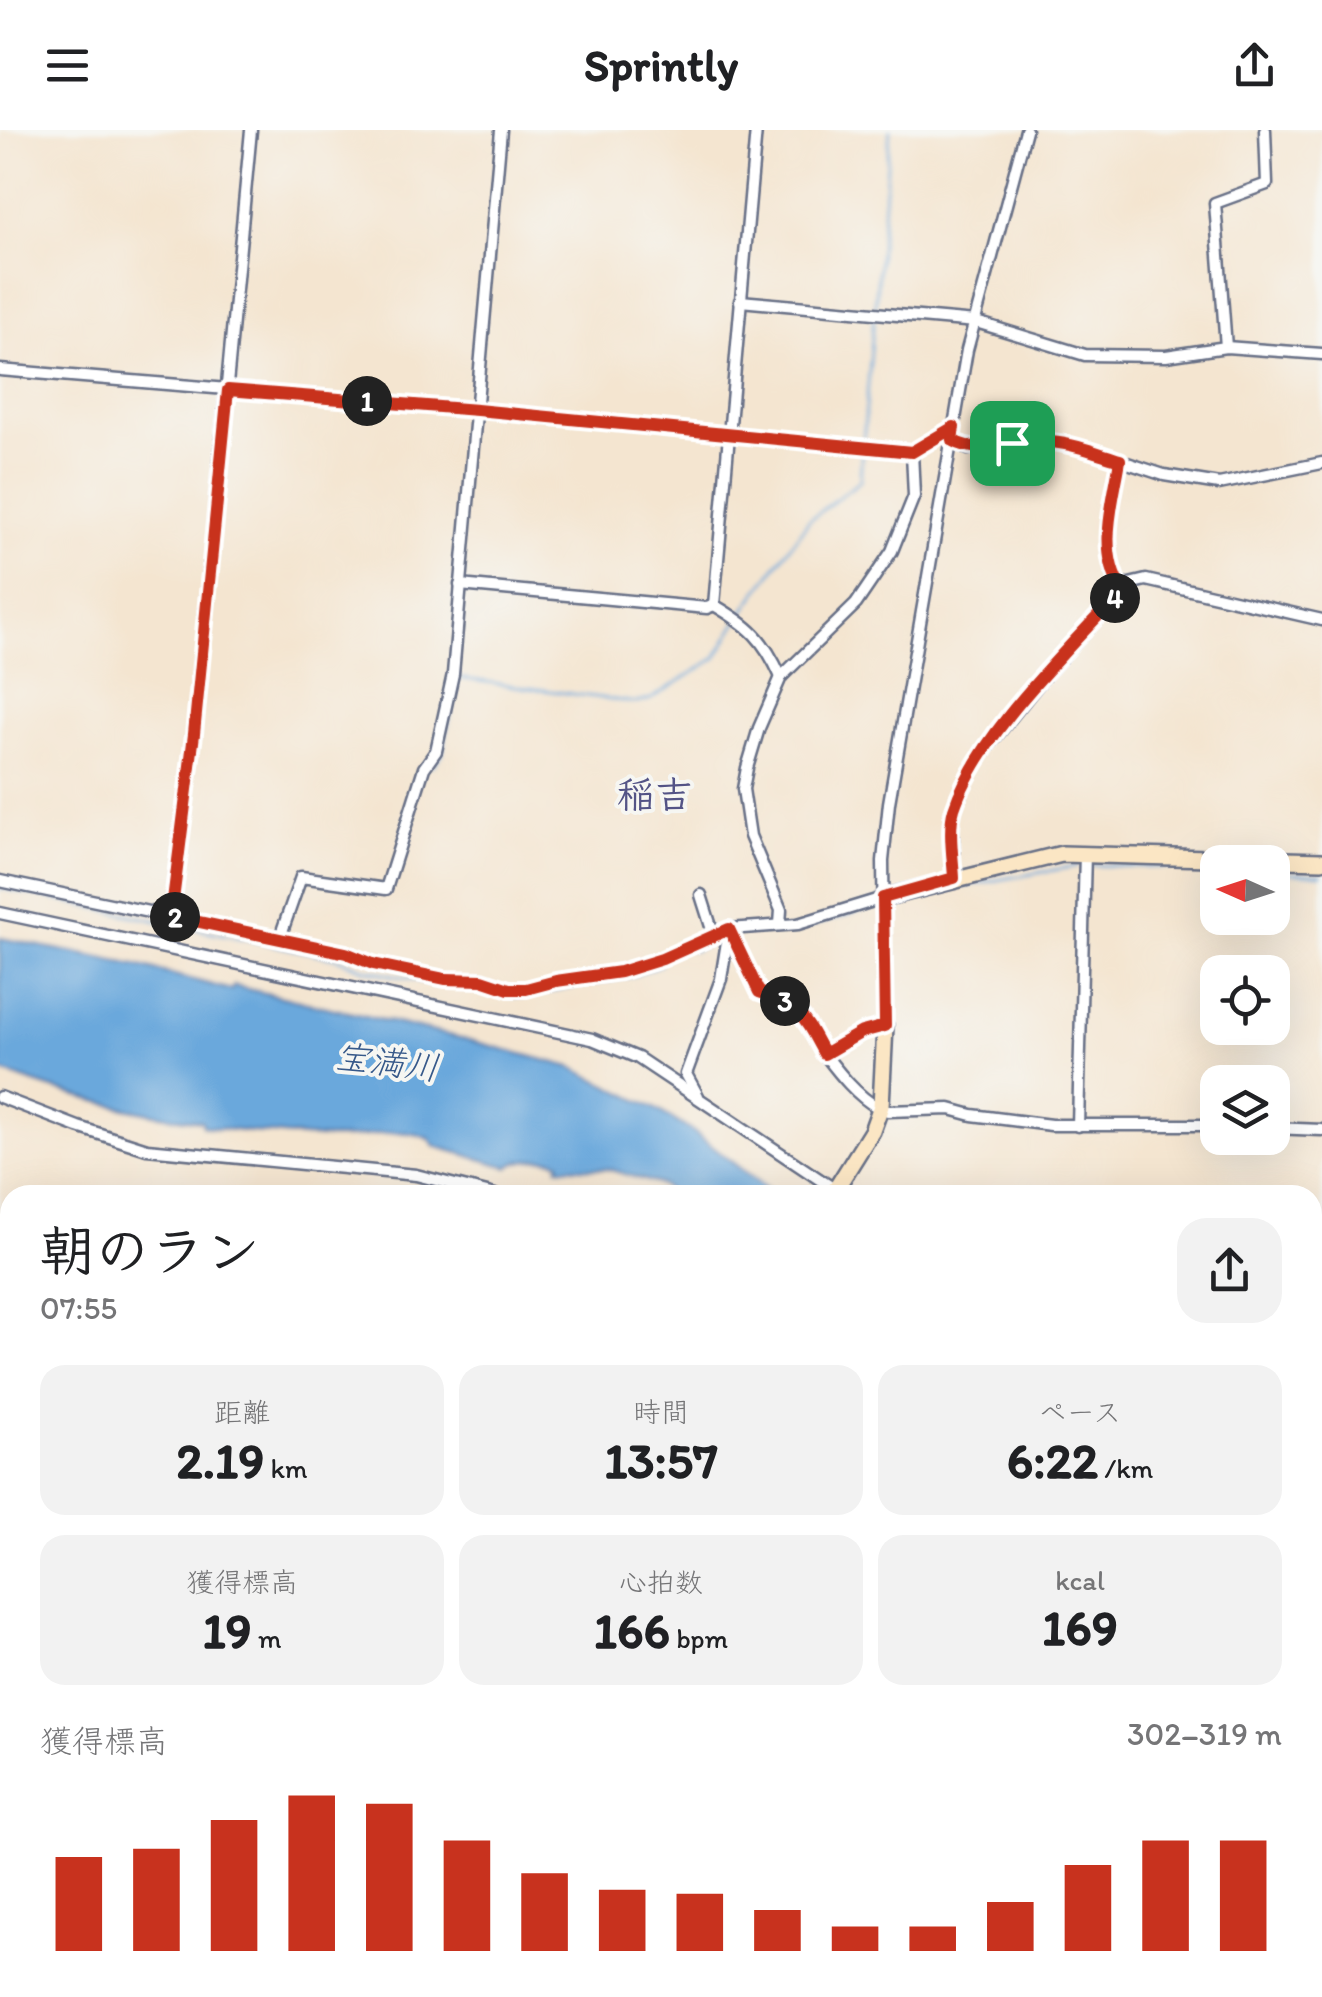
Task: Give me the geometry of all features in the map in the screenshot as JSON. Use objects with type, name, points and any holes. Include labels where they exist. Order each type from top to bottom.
[{"type":"street","points":[[171,916],[194,734],[252,130]]},
{"type":"street","points":[[279,940],[301,877],[386,889],[424,768],[436,752],[453,674],[502,130]]},
{"type":"street","points":[[714,604],[756,130]]},
{"type":"street","points":[[841,1185],[872,1132],[881,1106],[885,1026],[883,898],[889,803],[967,350],[1026,130]]},
{"type":"street","points":[[1226,347],[1215,203],[1267,184],[1265,130]]},
{"type":"street","points":[[740,301],[976,322],[1085,355],[1166,356],[1226,347],[1322,354]]},
{"type":"street","points":[[0,370],[912,452],[954,427]]},
{"type":"street","points":[[952,440],[968,449],[1026,440],[1050,442],[1164,475],[1218,484],[1322,463]]},
{"type":"street","points":[[780,924],[780,910],[750,836],[743,789],[759,728],[782,678],[850,612],[892,550],[914,496],[912,452]]},
{"type":"street","points":[[1120,460],[1107,539],[1111,574],[1122,590]]},
{"type":"street","points":[[954,878],[952,813],[974,764],[1122,590],[1137,580],[1146,580],[1322,619]]},
{"type":"street","points":[[460,585],[708,608],[714,604]]},
{"type":"street","points":[[714,604],[754,631],[782,678]]},
{"type":"street","points":[[1078,1126],[1085,852]]},
{"type":"street","points":[[0,881],[346,953],[373,964],[445,979],[482,980],[509,989],[526,989],[620,972],[662,959],[729,929],[798,924],[954,878],[1062,854],[1322,861]]},
{"type":"street","points":[[700,895],[714,936]]},
{"type":"street","points":[[0,913],[592,1039],[660,1072],[823,1185]]},
{"type":"street","points":[[729,929],[759,992],[778,996],[793,1007],[807,1022],[824,1054],[858,1093],[882,1109],[950,1109],[972,1115],[1078,1126],[1200,1125]]},
{"type":"street","points":[[699,1097],[686,1074],[720,979],[729,929]]},
{"type":"street","points":[[824,1054],[862,1032],[885,1026]]},
{"type":"street","points":[[660,1072],[686,1074]]},
{"type":"street","points":[[0,1097],[148,1148],[416,1175],[456,1185]]},
{"type":"street","points":[[1290,1129],[1322,1130]]},
{"type":"water","name":"宝満川","points":[[0,938],[140,966],[231,990],[234,986],[571,1067],[695,1133],[761,1185],[661,1185],[608,1169],[558,1167],[560,1162],[548,1159],[527,1160],[508,1167],[434,1146],[430,1139],[407,1133],[328,1138],[203,1126],[202,1121],[126,1108],[0,1071]]},
{"type":"waterway","points":[[875,308],[890,130]]},
{"type":"waterway","points":[[863,442],[874,316]]},
{"type":"waterway","points":[[741,615],[809,520],[860,481],[862,450]]},
{"type":"waterway","points":[[432,766],[442,754],[458,678],[637,703],[651,699],[716,658],[737,622]]},
{"type":"waterway","points":[[1092,865],[1200,868]]},
{"type":"waterway","points":[[963,886],[1077,866]]},
{"type":"waterway","points":[[1290,873],[1322,874]]},
{"type":"waterway","points":[[0,888],[337,958],[365,969],[439,985],[490,988],[510,996],[632,976],[661,964]]},
{"type":"waterway","points":[[774,931],[802,929],[882,904]]},
{"type":"waterway","points":[[692,951],[722,938]]},
{"type":"district","name":"稲吉","points":[[655,795]]},
{"type":"route","points":[[228,390],[912,452],[954,427],[952,440],[968,449],[1012,443],[1050,442],[1120,460],[1107,539],[1111,574],[1122,590],[974,764],[952,813],[954,878],[883,898],[885,1026],[862,1032],[824,1054],[807,1022],[793,1007],[778,996],[759,992],[729,929],[662,959],[620,972],[509,989],[482,980],[445,979],[373,964],[346,953],[171,916],[194,734],[228,390]]}]
